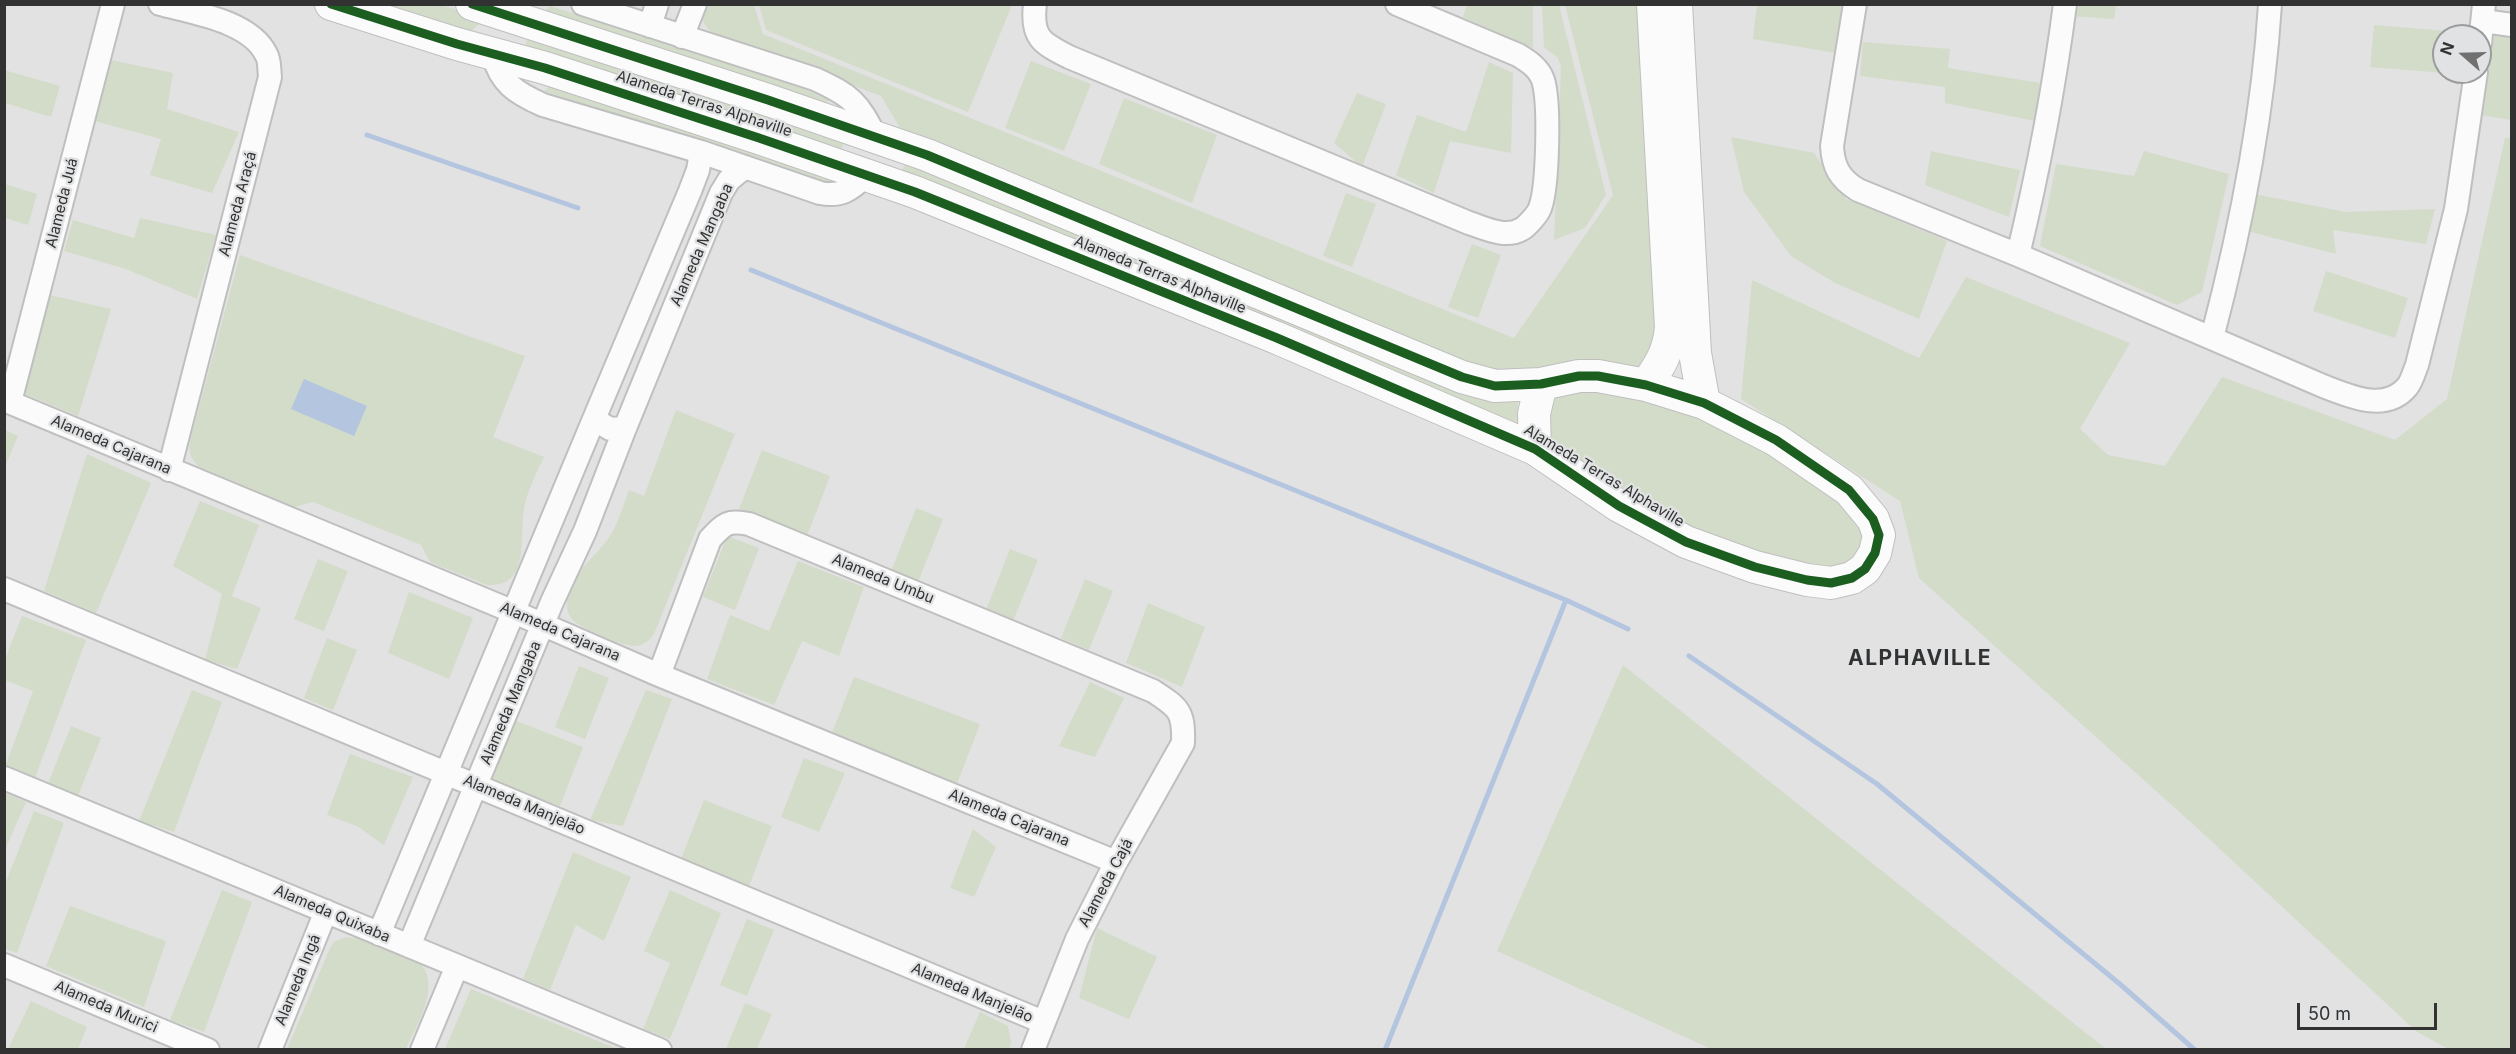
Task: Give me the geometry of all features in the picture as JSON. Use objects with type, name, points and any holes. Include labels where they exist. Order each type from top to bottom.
[{"type":"street","name":"Alameda Juá","points":[[7,401],[113,4]]},
{"type":"street","name":"Alameda Araçá","points":[[160,4],[207,16],[256,39],[268,56],[270,77],[169,470]]},
{"type":"street","name":"Alameda Terras Alphaville","points":[[331,4],[557,72],[866,175],[1266,334],[1535,449],[1619,506],[1696,546],[1755,567],[1807,580],[1831,583],[1852,578],[1865,569],[1875,553],[1879,535],[1873,519],[1849,490],[1776,440],[1704,403],[1646,385],[1598,376],[1578,376],[1541,384],[1496,386],[1462,377],[927,155],[506,10],[472,4]]},
{"type":"street","points":[[506,10],[493,54],[497,69],[506,82],[529,99],[701,152],[803,189],[834,195],[846,192],[866,175],[876,138],[863,111],[852,98],[816,79],[584,4]]},
{"type":"street","points":[[650,26],[657,4]]},
{"type":"street","points":[[682,37],[695,4]]},
{"type":"street","points":[[1035,4],[1033,21],[1036,33],[1047,46],[1069,57],[1469,223],[1502,234],[1522,229],[1539,211],[1544,191],[1546,99],[1543,80],[1533,65],[1518,54],[1397,4]]},
{"type":"street","points":[[1646,385],[1663,363],[1670,344],[1671,327],[1653,4]]},
{"type":"street","points":[[1676,4],[1695,353],[1704,403]]},
{"type":"street","points":[[1855,4],[1832,146],[1833,159],[1838,173],[1845,182],[1858,190],[2018,255],[2323,386],[2367,401],[2392,400],[2408,386],[2423,344],[2456,209],[2474,84]]},
{"type":"street","points":[[2018,255],[2033,194],[2054,86],[2065,4]]},
{"type":"street","points":[[2212,338],[2234,255],[2256,145],[2270,4]]},
{"type":"street","points":[[2484,13],[2511,25]]},
{"type":"street","name":"Alameda Mangaba","points":[[380,933],[690,191],[698,170],[701,152]]},
{"type":"street","name":"Alameda Mangaba","points":[[409,946],[585,531],[624,428],[722,193],[729,180],[745,167]]},
{"type":"street","points":[[1535,449],[1534,414],[1541,384]]},
{"type":"street","name":"Alameda Cajarana","points":[[7,401],[514,612],[659,675],[1116,862]]},
{"type":"street","points":[[594,418],[610,429],[624,428]]},
{"type":"street","points":[[553,518],[568,521],[585,531]]},
{"type":"street","name":"Alameda Umbu","points":[[659,675],[710,539],[722,526],[733,521],[749,524],[1153,691],[1173,704],[1184,720]]},
{"type":"street","name":"Alameda Manjelão","points":[[4,589],[1043,1022]]},
{"type":"street","name":"Alameda Cajá","points":[[1033,1050],[1077,939],[1116,862],[1183,743],[1184,720]]},
{"type":"street","name":"Alameda Quixaba","points":[[4,778],[660,1050]]},
{"type":"street","name":"Alameda Ingá","points":[[270,1050],[326,911]]},
{"type":"street","name":"Alameda Murici","points":[[4,965],[208,1050]]},
{"type":"street","points":[[422,1050],[457,966]]},
{"type":"green space","points":[[759,4],[1012,5],[968,112],[766,30]]},
{"type":"green space","points":[[375,5],[440,5],[476,15],[479,24],[471,32]]},
{"type":"green space","points":[[700,5],[754,5],[763,34],[1514,338],[1613,195],[1565,5],[1653,5],[1671,327],[1646,385],[1495,386],[1256,290],[900,128],[881,96],[712,33],[703,20]]},
{"type":"green space","points":[[1467,5],[1533,5],[1533,48],[1463,17]]},
{"type":"green space","points":[[1542,5],[1559,5],[1606,195],[1585,228],[1554,240],[1561,67],[1558,58],[1544,47]]},
{"type":"green space","points":[[1757,5],[1842,5],[1836,53],[1753,39]]},
{"type":"green space","points":[[2072,5],[2116,5],[2114,19],[2071,16]]},
{"type":"green space","points":[[550,6],[834,97],[820,107],[544,12]]},
{"type":"green space","points":[[2374,25],[2432,30],[2432,72],[2370,67]]},
{"type":"green space","points":[[2496,26],[2511,29],[2511,120],[2481,115],[2486,84],[2492,84],[2492,50]]},
{"type":"green space","points":[[529,36],[845,141],[841,150],[527,49],[526,42]]},
{"type":"green space","points":[[1863,42],[1950,49],[1948,68],[2040,83],[2035,121],[1945,103],[1945,87],[1860,76]]},
{"type":"green space","points":[[106,59],[173,73],[167,109],[239,132],[212,193],[150,175],[161,139],[91,120]]},
{"type":"green space","points":[[1031,61],[1091,84],[1064,151],[1005,128]]},
{"type":"green space","points":[[1489,62],[1513,73],[1511,153],[1450,141],[1434,193],[1396,175],[1417,115],[1466,132]]},
{"type":"green space","points":[[4,70],[60,86],[51,117],[5,103]]},
{"type":"green space","points":[[558,79],[833,179],[825,183],[544,91]]},
{"type":"green space","points":[[1357,93],[1386,104],[1362,167],[1334,143]]},
{"type":"green space","points":[[1124,98],[1217,135],[1192,203],[1099,164]]},
{"type":"green space","points":[[1731,137],[1814,153],[1846,199],[1947,241],[1919,319],[1835,283],[1791,256],[1744,192]]},
{"type":"green space","points":[[2505,138],[2512,138],[2511,1049],[2448,1049],[2416,1031],[2195,826],[1919,578],[1900,501],[1741,399],[1752,280],[1919,358],[1966,277],[2130,343],[2080,429],[2108,455],[2165,466],[2222,377],[2395,440],[2447,399]]},
{"type":"green space","points":[[1931,151],[2020,170],[2009,217],[1925,185]]},
{"type":"green space","points":[[2144,151],[2229,174],[2202,292],[2177,305],[2040,246],[2056,164],[2134,176]]},
{"type":"green space","points":[[907,162],[1518,396],[1517,427],[901,171]]},
{"type":"green space","points":[[5,184],[37,194],[28,225],[5,218]]},
{"type":"green space","points":[[1346,193],[1376,204],[1352,267],[1323,256]]},
{"type":"green space","points":[[2254,194],[2346,212],[2435,209],[2426,244],[2333,230],[2336,254],[2247,231]]},
{"type":"green space","points":[[140,218],[216,235],[197,299],[126,269],[64,251],[73,220],[134,238]]},
{"type":"green space","points":[[1472,244],[1501,255],[1478,318],[1448,307]]},
{"type":"green space","points":[[240,255],[525,356],[493,437],[544,457],[525,502],[520,559],[517,570],[511,578],[501,584],[487,585],[430,562],[421,545],[313,502],[294,507],[196,464],[189,449],[190,441]]},
{"type":"green space","points":[[2326,271],[2408,298],[2395,338],[2313,311]]},
{"type":"green space","points":[[45,294],[111,309],[78,416],[25,394]]},
{"type":"green space","points":[[1601,388],[1666,403],[1726,426],[1787,458],[1855,511],[1867,531],[1858,561],[1826,570],[1730,543],[1655,513],[1543,441],[1551,395]]},
{"type":"green space","points":[[676,410],[735,434],[654,634],[644,644],[630,646],[575,622],[567,607],[569,591],[579,572],[608,539],[629,490],[644,496]]},
{"type":"green space","points":[[5,430],[18,436],[5,467]]},
{"type":"green space","points":[[762,450],[830,476],[807,536],[739,509]]},
{"type":"green space","points":[[87,454],[151,483],[96,613],[44,591]]},
{"type":"green space","points":[[200,501],[259,525],[232,596],[261,608],[237,669],[205,660],[222,594],[173,566]]},
{"type":"green space","points":[[916,508],[943,519],[917,585],[890,574]]},
{"type":"green space","points":[[727,536],[759,548],[735,610],[703,597]]},
{"type":"green space","points":[[1010,549],[1038,560],[1011,626],[984,615]]},
{"type":"green space","points":[[318,559],[348,571],[324,631],[294,619]]},
{"type":"green space","points":[[798,561],[864,587],[839,656],[802,641],[774,705],[707,679],[730,615],[769,631]]},
{"type":"green space","points":[[1085,579],[1113,591],[1089,650],[1061,638]]},
{"type":"green space","points":[[409,592],[473,618],[449,679],[388,653]]},
{"type":"green space","points":[[1148,603],[1205,627],[1182,687],[1126,663]]},
{"type":"green space","points":[[22,616],[86,640],[35,778],[5,767],[33,691],[5,680],[4,662]]},
{"type":"green space","points":[[327,638],[357,650],[333,710],[304,698]]},
{"type":"green space","points":[[1623,665],[2106,1049],[1711,1049],[1497,951]]},
{"type":"green space","points":[[579,666],[609,678],[585,739],[555,727]]},
{"type":"green space","points":[[854,677],[980,724],[957,784],[831,735]]},
{"type":"green space","points":[[1090,682],[1124,698],[1095,757],[1059,746]]},
{"type":"green space","points":[[192,690],[222,702],[174,832],[139,821]]},
{"type":"green space","points":[[646,690],[672,699],[623,826],[590,820]]},
{"type":"green space","points":[[514,720],[583,747],[560,806],[491,780]]},
{"type":"green space","points":[[71,726],[101,738],[77,798],[47,786]]},
{"type":"green space","points":[[350,754],[413,777],[384,845],[357,826],[327,815]]},
{"type":"green space","points":[[804,758],[845,773],[819,832],[781,817]]},
{"type":"green space","points":[[5,793],[26,802],[5,850]]},
{"type":"green space","points":[[704,800],[772,826],[749,886],[681,859]]},
{"type":"green space","points":[[34,811],[64,823],[17,953],[5,949],[5,884]]},
{"type":"green space","points":[[973,829],[996,847],[974,897],[950,888]]},
{"type":"green space","points":[[573,852],[631,877],[604,941],[576,925],[550,990],[523,979]]},
{"type":"green space","points":[[222,890],[252,902],[204,1032],[170,1020]]},
{"type":"green space","points":[[670,890],[721,913],[670,1039],[643,1029],[670,963],[644,951]]},
{"type":"green space","points":[[70,906],[166,941],[144,1007],[46,966]]},
{"type":"green space","points":[[747,919],[774,930],[747,996],[720,985]]},
{"type":"green space","points":[[1097,928],[1157,957],[1129,1019],[1079,998]]},
{"type":"green space","points":[[346,937],[360,939],[422,965],[427,975],[427,996],[406,1049],[287,1049],[330,948],[334,942]]},
{"type":"green space","points":[[471,989],[617,1049],[445,1049]]},
{"type":"green space","points":[[31,1001],[87,1027],[78,1049],[8,1049]]},
{"type":"green space","points":[[745,1003],[772,1014],[757,1049],[726,1049]]},
{"type":"green space","points":[[980,1012],[1008,1026],[1011,1043],[1009,1049],[964,1049]]},
{"type":"water","points":[[304,379],[367,406],[354,436],[291,409]]},
{"type":"waterway","points":[[367,135],[578,208]]},
{"type":"waterway","points":[[751,270],[1566,600],[1628,629]]},
{"type":"waterway","points":[[1385,1050],[1566,600]]},
{"type":"waterway","points":[[1689,656],[1877,784],[2121,985],[2195,1050]]},
{"type":"cycle path","points":[[331,4],[457,44],[545,68],[915,192],[1277,338],[1535,449],[1619,506],[1686,542],[1755,567],[1807,580],[1831,583],[1852,578],[1865,569],[1875,553],[1879,535],[1873,519],[1849,490],[1776,440],[1704,403],[1646,385],[1598,376],[1579,376],[1541,384],[1495,386],[1462,377],[927,155],[768,100],[472,4]]},
{"type":"district","name":"ALPHAVILLE","points":[[1920,659]]}]
